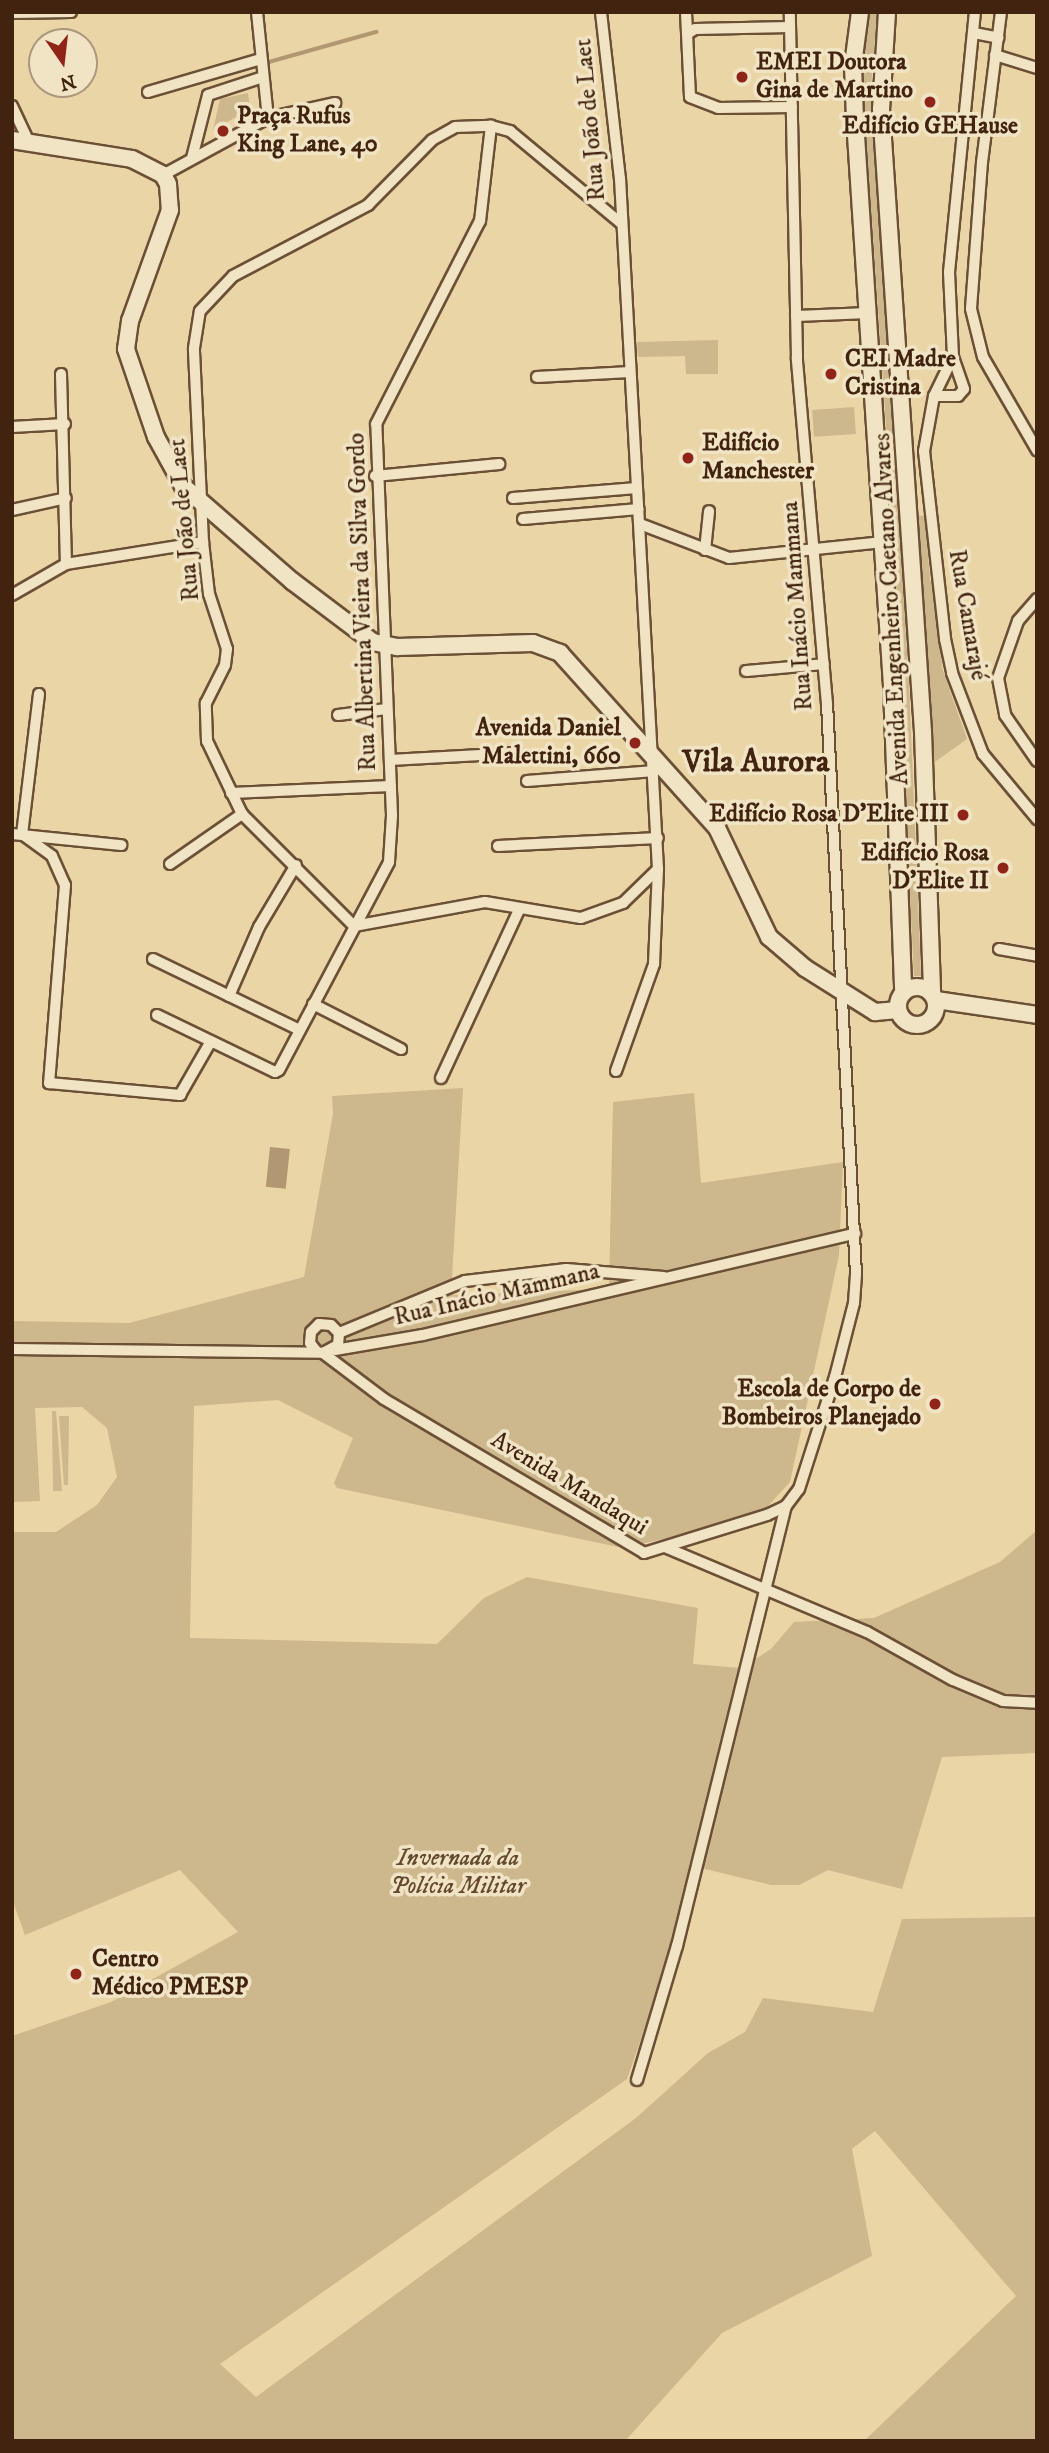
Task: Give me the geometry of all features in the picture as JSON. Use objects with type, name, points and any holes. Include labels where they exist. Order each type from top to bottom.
[{"type":"street","points":[[12,13],[71,12]]},
{"type":"street","points":[[257,12],[268,118]]},
{"type":"street","name":"Rua João de Laet","points":[[601,12],[613,89],[658,838],[654,964],[616,1071]]},
{"type":"street","points":[[686,12],[690,97],[719,108],[792,107]]},
{"type":"street","name":"Rua Inácio Mammana","points":[[667,1278],[643,1272],[566,1269],[465,1281],[339,1333],[325,1323],[314,1327],[310,1343],[325,1352],[423,1335],[667,1278],[855,1234],[849,1071],[817,548],[799,392],[790,12]]},
{"type":"street","name":"Avenida Engenheiro Caetano Alvares","points":[[860,12],[853,79],[899,806],[903,993]]},
{"type":"street","name":"Avenida Engenheiro Caetano Alvares","points":[[887,12],[880,66],[881,109],[923,742],[934,997]]},
{"type":"street","points":[[934,396],[964,391],[953,357],[949,272],[975,12]]},
{"type":"street","points":[[1001,12],[971,309],[983,356],[1037,450]]},
{"type":"street","points":[[687,34],[695,29],[790,27]]},
{"type":"street","points":[[974,33],[999,38]]},
{"type":"street","points":[[995,55],[1037,68]]},
{"type":"street","points":[[148,92],[262,68]]},
{"type":"street","points":[[192,158],[208,95],[262,68]]},
{"type":"street","points":[[163,175],[268,118],[335,103]]},
{"type":"street","points":[[12,106],[20,140],[132,159],[163,175],[171,193],[170,210],[130,321],[126,349],[165,457],[183,486],[352,629],[383,646],[548,646],[576,667],[654,764],[717,828],[769,937],[805,968],[880,1014],[898,1010]]},
{"type":"street","name":"Rua João de Laet","points":[[354,926],[296,865],[242,814],[230,793],[204,727],[206,703],[227,658],[209,594],[203,542],[195,327],[207,299],[233,276],[368,205],[441,133],[470,124],[491,126],[528,142],[621,223]]},
{"type":"street","name":"Rua Albertina Vieira da Silva Gordo","points":[[211,1041],[275,1072],[389,862],[391,786],[375,476],[380,414],[480,221],[491,126]]},
{"type":"street","points":[[796,316],[869,313]]},
{"type":"street","name":"Rua Camarajé","points":[[953,357],[934,396],[925,431],[925,462],[937,584],[952,673],[983,754],[1035,811]]},
{"type":"street","points":[[537,377],[630,372]]},
{"type":"street","points":[[61,373],[65,424],[66,564]]},
{"type":"street","points":[[12,427],[65,424]]},
{"type":"street","points":[[877,448],[905,446]]},
{"type":"street","points":[[375,476],[499,464]]},
{"type":"street","points":[[513,498],[637,488]]},
{"type":"street","points":[[12,510],[66,498]]},
{"type":"street","points":[[523,519],[639,509]]},
{"type":"street","points":[[705,550],[709,512]]},
{"type":"street","points":[[640,524],[729,558],[883,542]]},
{"type":"street","points":[[12,595],[66,564],[203,542]]},
{"type":"street","points":[[1037,599],[1018,621],[998,678],[1005,715],[1037,761]]},
{"type":"street","points":[[746,671],[824,664]]},
{"type":"street","points":[[17,834],[39,694]]},
{"type":"street","points":[[338,713],[387,709]]},
{"type":"street","points":[[390,760],[517,753]]},
{"type":"street","points":[[527,781],[654,764]]},
{"type":"street","points":[[230,793],[391,786]]},
{"type":"street","points":[[170,864],[242,814]]},
{"type":"street","points":[[17,834],[121,845]]},
{"type":"street","points":[[17,834],[52,856],[65,885],[48,1077],[57,1086],[174,1095],[184,1092],[211,1041],[157,1015]]},
{"type":"street","points":[[498,846],[658,838]]},
{"type":"street","points":[[229,996],[259,927],[296,865]]},
{"type":"street","points":[[354,926],[474,903],[581,918],[605,913],[623,903],[658,869]]},
{"type":"street","points":[[441,1078],[519,910]]},
{"type":"street","points":[[999,949],[1037,956]]},
{"type":"street","points":[[153,959],[300,1030]]},
{"type":"street","points":[[898,1010],[903,993],[918,987],[934,997],[1037,1014]]},
{"type":"street","points":[[898,1010],[908,1023],[925,1024],[936,1012],[934,997]]},
{"type":"street","points":[[313,1004],[401,1049]]},
{"type":"street","points":[[638,2080],[677,1947],[762,1591],[786,1506],[799,1489],[854,1303],[855,1234]]},
{"type":"street","points":[[12,1349],[325,1352],[339,1333]]},
{"type":"street","name":"Avenida Mandaqui","points":[[325,1352],[384,1399],[644,1553],[741,1526],[786,1506]]},
{"type":"street","points":[[667,1548],[762,1591],[867,1632],[953,1681],[990,1696],[1037,1703]]},
{"type":"green space","points":[[870,12],[877,12],[871,87],[894,438],[887,439],[865,119],[863,56]]},
{"type":"green space","points":[[248,93],[250,109],[213,130],[220,99]]},
{"type":"green space","points":[[718,340],[718,374],[686,374],[685,356],[638,357],[637,342]]},
{"type":"green space","points":[[854,407],[856,434],[814,437],[812,410]]},
{"type":"green space","points":[[895,457],[909,684],[921,976],[914,976],[888,458]]},
{"type":"green space","points":[[925,515],[930,581],[938,590],[942,668],[967,739],[932,764],[916,517]]},
{"type":"green space","name":"Invernada da Polícia Militar","points":[[463,1088],[451,1295],[609,1289],[613,1102],[694,1093],[701,1183],[843,1162],[839,1255],[790,1482],[757,1518],[623,1548],[337,1488],[334,1483],[353,1438],[278,1400],[194,1406],[190,1638],[437,1644],[484,1598],[527,1577],[698,1608],[693,1664],[741,1668],[771,1649],[794,1622],[874,1618],[1000,1562],[1037,1530],[1037,1753],[942,1757],[902,1889],[828,1870],[799,1885],[771,1885],[701,1868],[627,2079],[220,2364],[256,2397],[636,2118],[708,2053],[745,2032],[763,1998],[873,2012],[902,1919],[1037,1917],[1037,2441],[864,2441],[1016,2296],[875,2131],[852,2149],[872,2256],[722,2333],[625,2441],[12,2441],[12,2036],[111,2002],[238,1932],[180,1870],[25,1935],[12,1899],[12,1532],[56,1532],[97,1505],[117,1477],[107,1428],[82,1407],[35,1408],[40,1501],[12,1502],[12,1321],[129,1323],[304,1277],[333,1114],[332,1096]]},
{"type":"green space","points":[[52,1411],[56,1411],[62,1491],[53,1491]]},
{"type":"green space","points":[[59,1416],[69,1416],[68,1485],[64,1485]]},
{"type":"shaded area","points":[[270,1147],[290,1149],[286,1189],[266,1187]]},
{"type":"waterway","points":[[230,73],[376,32]]},
{"type":"place","name":"EMEI Doutora Gina de Martino","points":[[742,77]]},
{"type":"place","name":"Edifício GEHause","points":[[930,102]]},
{"type":"place","name":"Praça Rufus King Lane, 40","points":[[223,131]]},
{"type":"place","name":"CEI Madre Cristina","points":[[831,374]]},
{"type":"place","name":"Edifício Manchester","points":[[688,458]]},
{"type":"place","name":"Avenida Daniel Malettini, 660","points":[[635,743]]},
{"type":"place","name":"Edifício Rosa D'Elite III","points":[[963,815]]},
{"type":"place","name":"Edifício Rosa D'Elite II","points":[[1003,868]]},
{"type":"place","name":"Escola de Corpo de Bombeiros Planejado","points":[[935,1404]]},
{"type":"place","name":"Centro Médico PMESP","points":[[76,1974]]},
{"type":"district","name":"Vila Aurora","points":[[756,762]]}]
